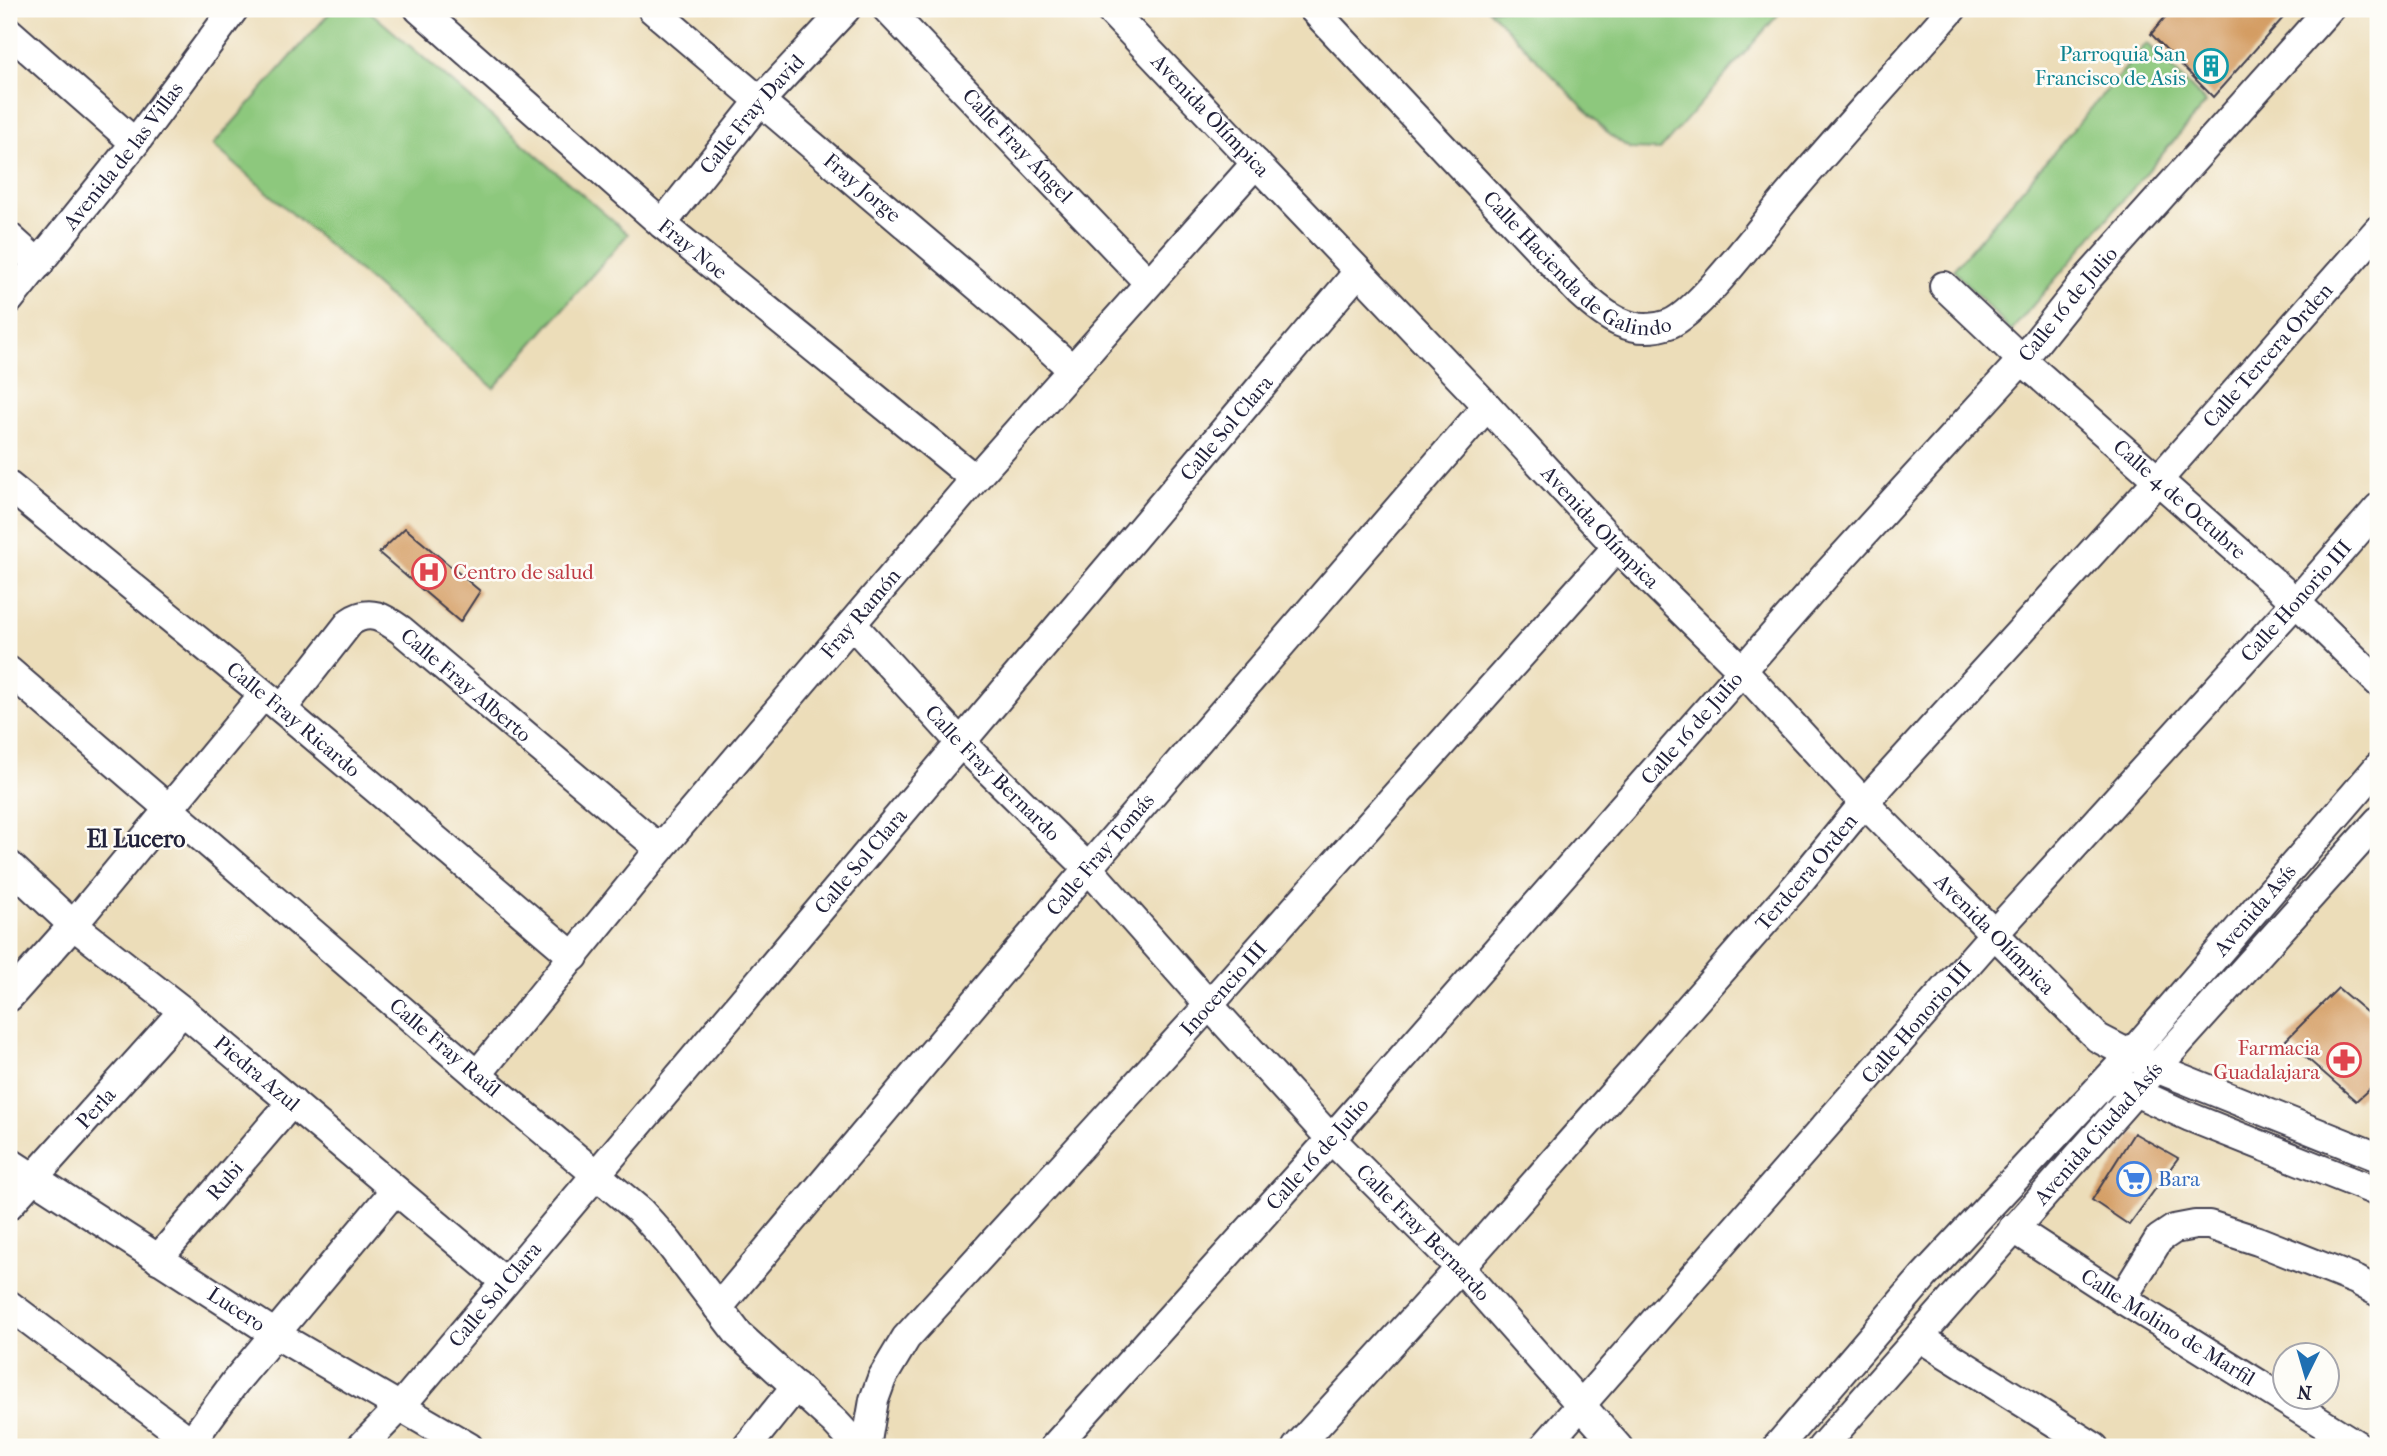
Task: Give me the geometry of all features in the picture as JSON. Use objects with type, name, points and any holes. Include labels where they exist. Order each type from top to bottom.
[{"type":"street","name":"Avenida de las Villas","points":[[9,300],[135,143],[234,9]]},
{"type":"street","name":"Fray Noe","points":[[419,9],[662,224],[975,479]]},
{"type":"street","name":"Fray Jorge","points":[[652,9],[1072,369]]},
{"type":"street","name":"Calle Fray David","points":[[662,224],[759,102],[846,9]]},
{"type":"street","name":"Calle Fray Ángel","points":[[887,9],[1148,282]]},
{"type":"street","name":"Avenida Olímpica","points":[[1109,9],[1487,406],[1616,547],[1742,670],[1864,803],[2098,1038],[2156,1068],[2378,1157]]},
{"type":"street","name":"Calle Hacienda de Galindo","points":[[1313,9],[1580,293],[1603,314],[1626,327],[1648,328],[1670,323],[1689,311],[1952,9]]},
{"type":"street","name":"Calle 16 de Julio","points":[[1054,1447],[1331,1139],[1742,670],[2022,360],[2085,280],[2329,9]]},
{"type":"street","points":[[9,32],[135,143]]},
{"type":"street","name":"Fray Ramón","points":[[477,1075],[660,849],[975,479],[1256,163]]},
{"type":"street","name":"Calle Tercera Orden","points":[[2158,480],[2378,230]]},
{"type":"street","points":[[9,237],[39,264]]},
{"type":"street","name":"Calle Sol Clara","points":[[361,1447],[400,1407],[1358,272]]},
{"type":"street","name":"Calle 4 de Octubre","points":[[1944,286],[2022,360],[2296,602],[2378,682]]},
{"type":"street","name":"Calle Fray Tomás","points":[[718,1308],[1088,868],[1487,406]]},
{"type":"street","name":"Terdcera Orden","points":[[1460,1268],[1796,886],[1864,803],[2158,480]]},
{"type":"street","name":"Calle Fray Ricardo","points":[[9,486],[272,702],[574,957]]},
{"type":"street","name":"Calle Honorio III","points":[[1544,1447],[1993,935],[2378,508]]},
{"type":"street","name":"Inocencio III","points":[[866,1447],[874,1400],[882,1378],[906,1338],[1209,1005],[1616,547]]},
{"type":"street","name":"Calle Fray Alberto","points":[[9,997],[73,925],[167,810],[358,616],[368,614],[382,617],[401,630],[660,849]]},
{"type":"street","name":"Calle Fray Bernardo","points":[[852,624],[960,742],[1088,868],[1331,1139],[1460,1268],[1618,1447]]},
{"type":"street","name":"Calle Fray Raúl","points":[[9,671],[167,810],[640,1212],[659,1232],[739,1335],[835,1422],[858,1447]]},
{"type":"street","name":"Avenida Asís","points":[[2131,1054],[2378,767]]},
{"type":"street","name":"Avenida Ciudad Asís","points":[[1822,1447],[2013,1228],[2378,821]]},
{"type":"street","name":"Piedra Azul","points":[[9,865],[73,925],[183,1011],[505,1282]]},
{"type":"street","name":"Perla","points":[[9,1205],[183,1011]]},
{"type":"street","name":"Avenida Olímpica","points":[[2098,1038],[2110,1074]]},
{"type":"street","name":"Avenida Ciudad Asís","points":[[1777,1447],[1924,1276],[2131,1054]]},
{"type":"street","points":[[2110,1074],[2134,1093],[2378,1192]]},
{"type":"street","name":"Rubi","points":[[158,1259],[292,1102]]},
{"type":"street","name":"Lucero","points":[[9,1162],[275,1334],[469,1447]]},
{"type":"street","points":[[9,1305],[194,1444],[275,1334],[395,1190]]},
{"type":"street","points":[[2122,1300],[2159,1239],[2174,1228],[2195,1225],[2209,1225],[2258,1241],[2356,1280],[2378,1292]]},
{"type":"street","name":"Calle Molino de Marfil","points":[[2013,1228],[2122,1300],[2360,1447]]},
{"type":"street","points":[[1297,1447],[1460,1268]]},
{"type":"street","points":[[1919,1337],[2094,1447]]},
{"type":"street","points":[[747,1447],[796,1386]]},
{"type":"green space","points":[[333,9],[367,9],[628,234],[494,388],[213,145]]},
{"type":"green space","points":[[1488,9],[1783,9],[1660,150],[1631,149],[1610,135]]},
{"type":"green space","points":[[2147,43],[2206,103],[2011,331],[1953,270]]},
{"type":"building","name":"Parroquia San Francisco de Asis","points":[[2172,9],[2291,9],[2213,97],[2151,34]]},
{"type":"building","name":"Centro de salud","points":[[405,528],[480,591],[460,622],[379,553]]},
{"type":"building","name":"Farmacia Guadalajara","points":[[2338,988],[2378,1022],[2378,1081],[2356,1101],[2286,1040]]},
{"type":"building","name":"Bara","points":[[2134,1133],[2178,1158],[2129,1225],[2092,1200]]},
{"type":"place","name":"Parroquia San Francisco de Asis","points":[[2211,66]]},
{"type":"place","name":"Centro de salud","points":[[429,572]]},
{"type":"place","name":"Farmacia Guadalajara","points":[[2344,1060]]},
{"type":"place","name":"Bara","points":[[2134,1179]]},
{"type":"district","name":"El Lucero","points":[[136,839]]}]
